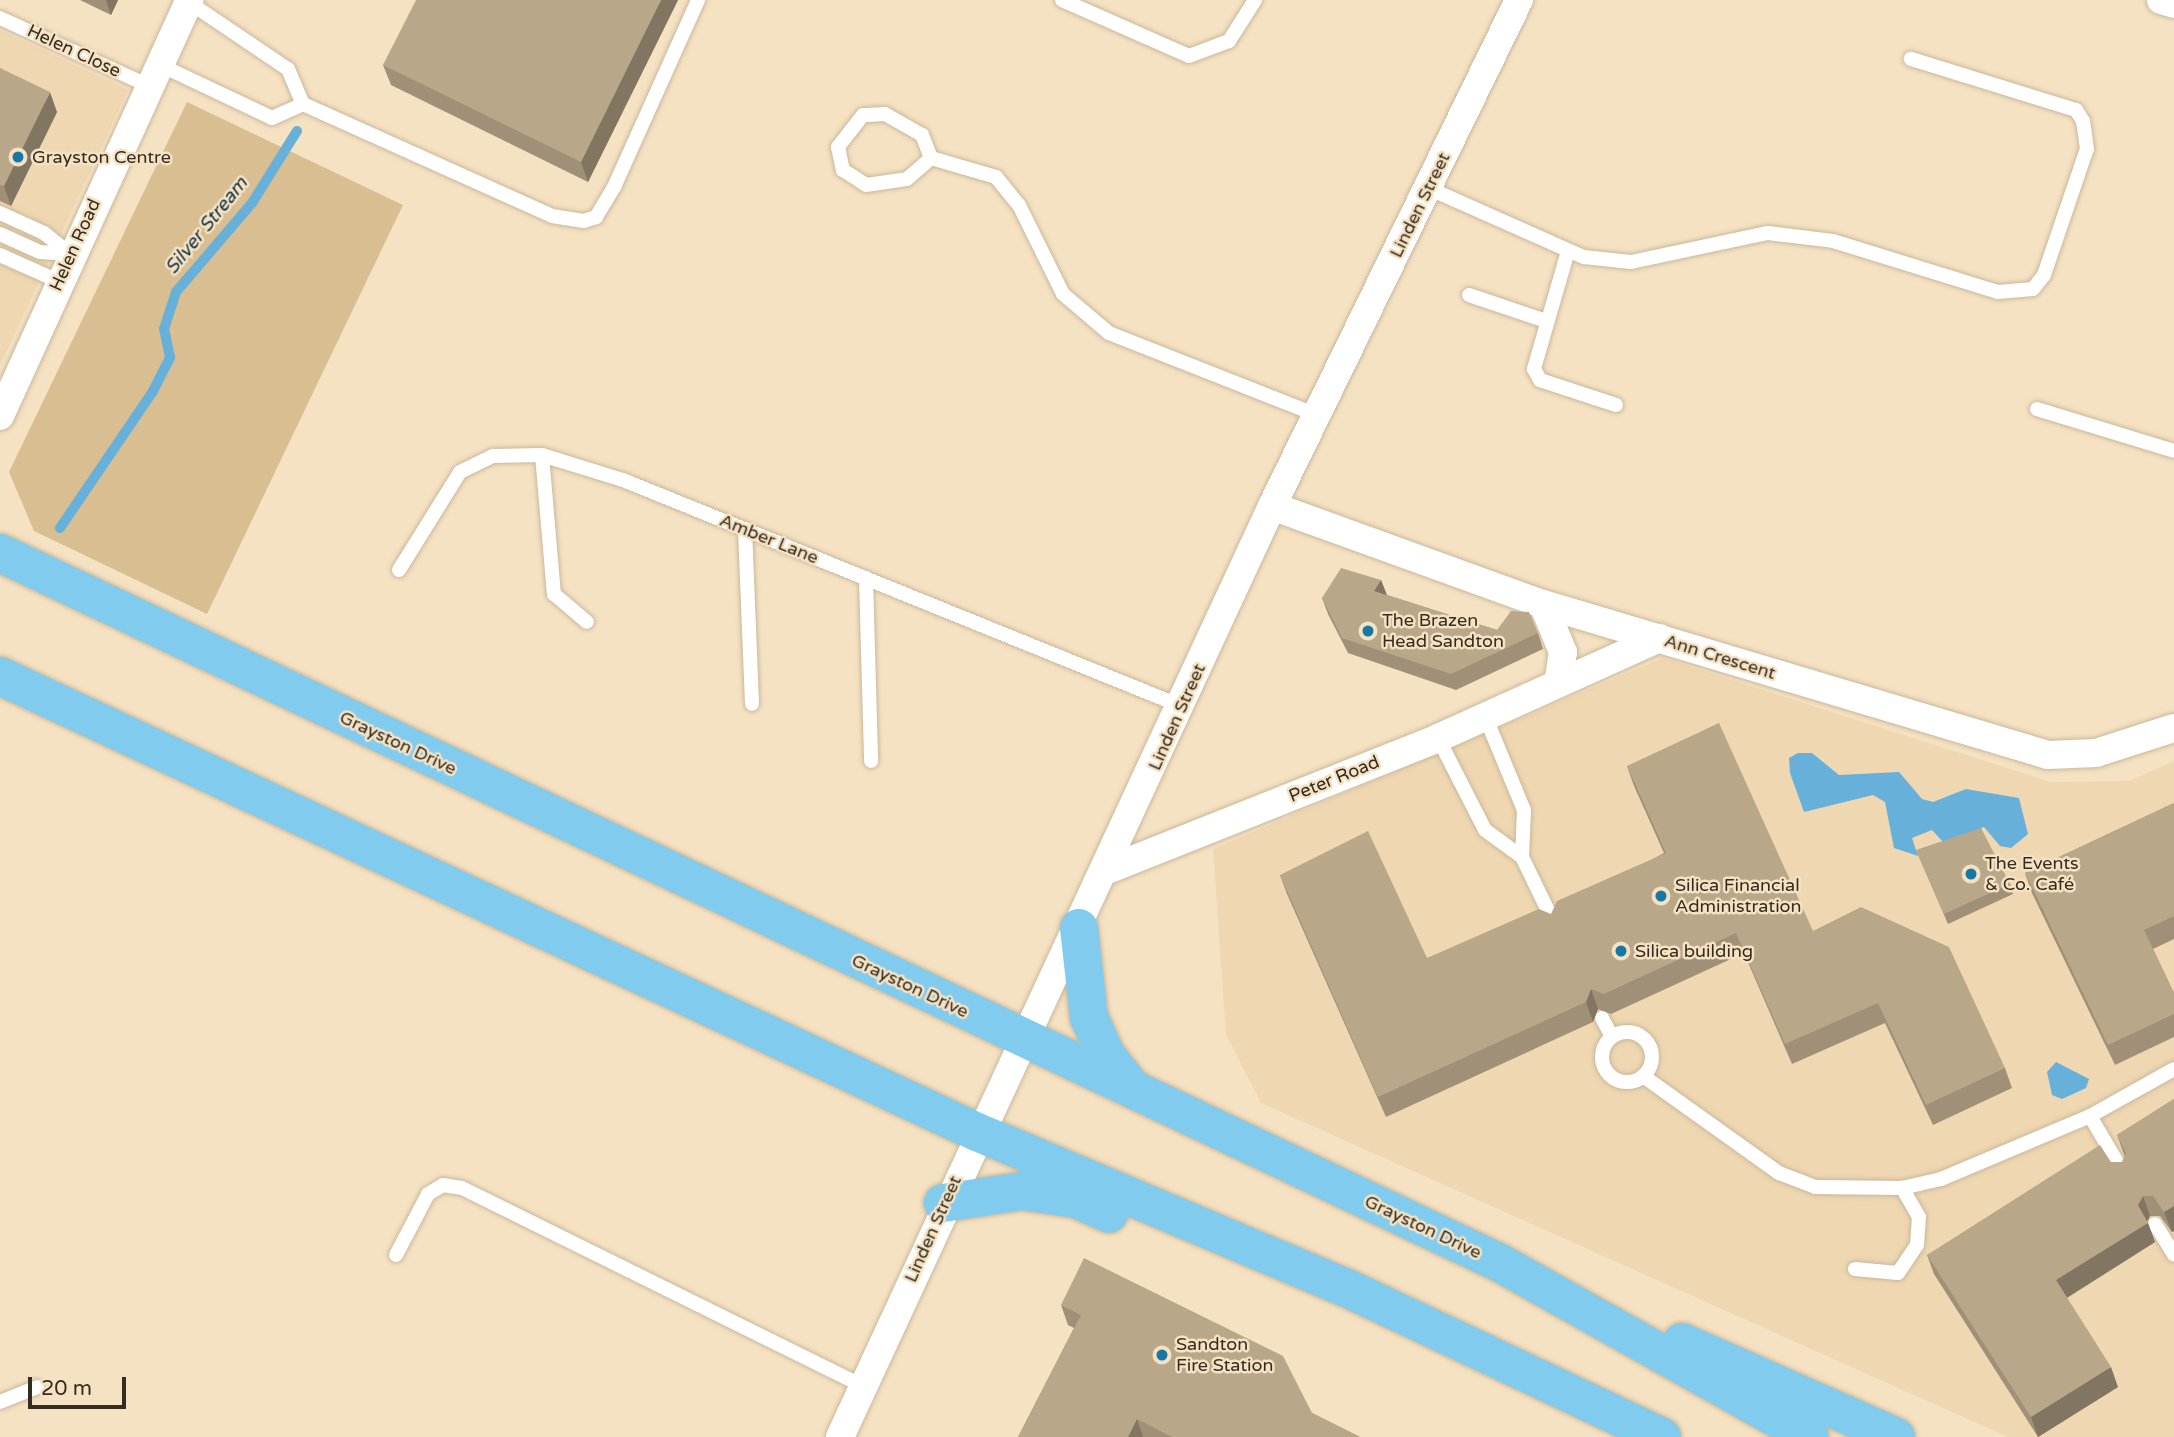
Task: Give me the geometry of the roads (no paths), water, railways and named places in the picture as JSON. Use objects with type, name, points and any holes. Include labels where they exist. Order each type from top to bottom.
[{"type":"main road","name":"Grayston Drive","points":[[0,553],[1500,1263],[1810,1437]]},
{"type":"main road","points":[[0,676],[977,1132],[1351,1290],[1646,1432]]},
{"type":"main road","points":[[1079,928],[1088,1017],[1106,1055],[1136,1092]]},
{"type":"main road","points":[[943,1203],[1022,1191],[1076,1199],[1203,1249],[1351,1290]]},
{"type":"main road","points":[[1500,1263],[1896,1437]]},
{"type":"street","name":"Linden Street","points":[[840,1437],[943,1203],[1107,870],[1272,506],[1519,0]]},
{"type":"street","points":[[2161,0],[2174,4]]},
{"type":"street","name":"Helen Road","points":[[0,415],[70,254],[188,2]]},
{"type":"street","name":"Ann Crescent","points":[[1272,506],[1543,604],[2048,755],[2096,753],[2174,728]]},
{"type":"street","points":[[1543,604],[1563,652],[1558,682]]},
{"type":"street","name":"Peter Road","points":[[1107,870],[1438,738],[1658,638]]},
{"type":"lane","points":[[188,2],[288,69],[303,104],[552,216],[584,221],[596,217],[615,186],[698,0]]},
{"type":"lane","points":[[1062,0],[1166,51],[1189,56],[1229,41],[1255,0]]},
{"type":"lane","name":"Helen Close","points":[[0,18],[272,118],[303,104]]},
{"type":"lane","points":[[1428,188],[1568,251],[1631,262],[1735,237],[1798,235],[1998,292],[2033,289],[2044,275],[2087,149],[2083,121],[2076,110],[1911,59]]},
{"type":"lane","points":[[931,158],[907,179],[880,187],[856,181],[843,170],[838,147],[863,115],[885,114],[912,125],[931,158],[980,169],[1006,186],[1063,294],[1109,333],[1317,415]]},
{"type":"lane","points":[[0,213],[44,233],[70,254]]},
{"type":"lane","points":[[0,234],[40,252],[70,254]]},
{"type":"lane","points":[[1568,251],[1534,369],[1540,380],[1616,405]]},
{"type":"lane","points":[[0,255],[58,281]]},
{"type":"lane","points":[[1469,295],[1546,321]]},
{"type":"lane","points":[[2037,409],[2174,451]]},
{"type":"lane","points":[[542,455],[554,594],[587,622]]},
{"type":"lane","name":"Amber Lane","points":[[399,570],[460,472],[493,456],[542,455],[746,529],[1181,706]]},
{"type":"lane","points":[[746,529],[752,704]]},
{"type":"lane","points":[[866,578],[871,761]]},
{"type":"lane","points":[[1485,716],[1524,810],[1522,857]]},
{"type":"lane","points":[[1438,738],[1485,830],[1522,857],[1555,925]]},
{"type":"lane","points":[[1602,1018],[1612,1037]]},
{"type":"lane","points":[[1612,1037],[1636,1034],[1649,1045],[1651,1061],[1643,1076]]},
{"type":"lane","points":[[1612,1037],[1602,1058],[1607,1072],[1620,1081],[1643,1076],[1779,1173],[1815,1187],[1902,1188],[1941,1179],[2090,1116],[2174,1069]]},
{"type":"lane","points":[[2090,1116],[2124,1174]]},
{"type":"lane","points":[[396,1255],[428,1195],[443,1185],[462,1188],[863,1386]]},
{"type":"lane","points":[[1855,1269],[1898,1273],[1917,1245],[1919,1217],[1902,1188]]},
{"type":"lane","points":[[2155,1224],[2174,1254]]},
{"type":"lane","points":[[0,1402],[37,1387]]},
{"type":"water","points":[[1798,753],[1812,753],[1839,775],[1899,772],[1922,799],[1933,802],[1966,789],[2019,798],[2028,834],[2011,848],[2000,846],[1984,827],[1945,844],[1932,830],[1912,838],[1918,856],[1894,848],[1885,802],[1873,795],[1804,812],[1790,773],[1789,758]]},
{"type":"water","points":[[2056,1062],[2089,1079],[2086,1088],[2062,1099],[2052,1095],[2047,1072]]},
{"type":"waterway","name":"Silver Stream","points":[[60,528],[153,391],[170,357],[164,329],[176,292],[252,203],[297,131]]},
{"type":"place","name":"Grayston Centre","points":[[18,157]]},
{"type":"place","name":"The Brazen Head Sandton","points":[[1368,631]]},
{"type":"place","name":"The Events & Co. Café","points":[[1971,874]]},
{"type":"place","name":"Silica Financial Administration","points":[[1661,896]]},
{"type":"place","name":"Silica building","points":[[1621,951]]},
{"type":"place","name":"Sandton Fire Station","points":[[1162,1355]]}]
